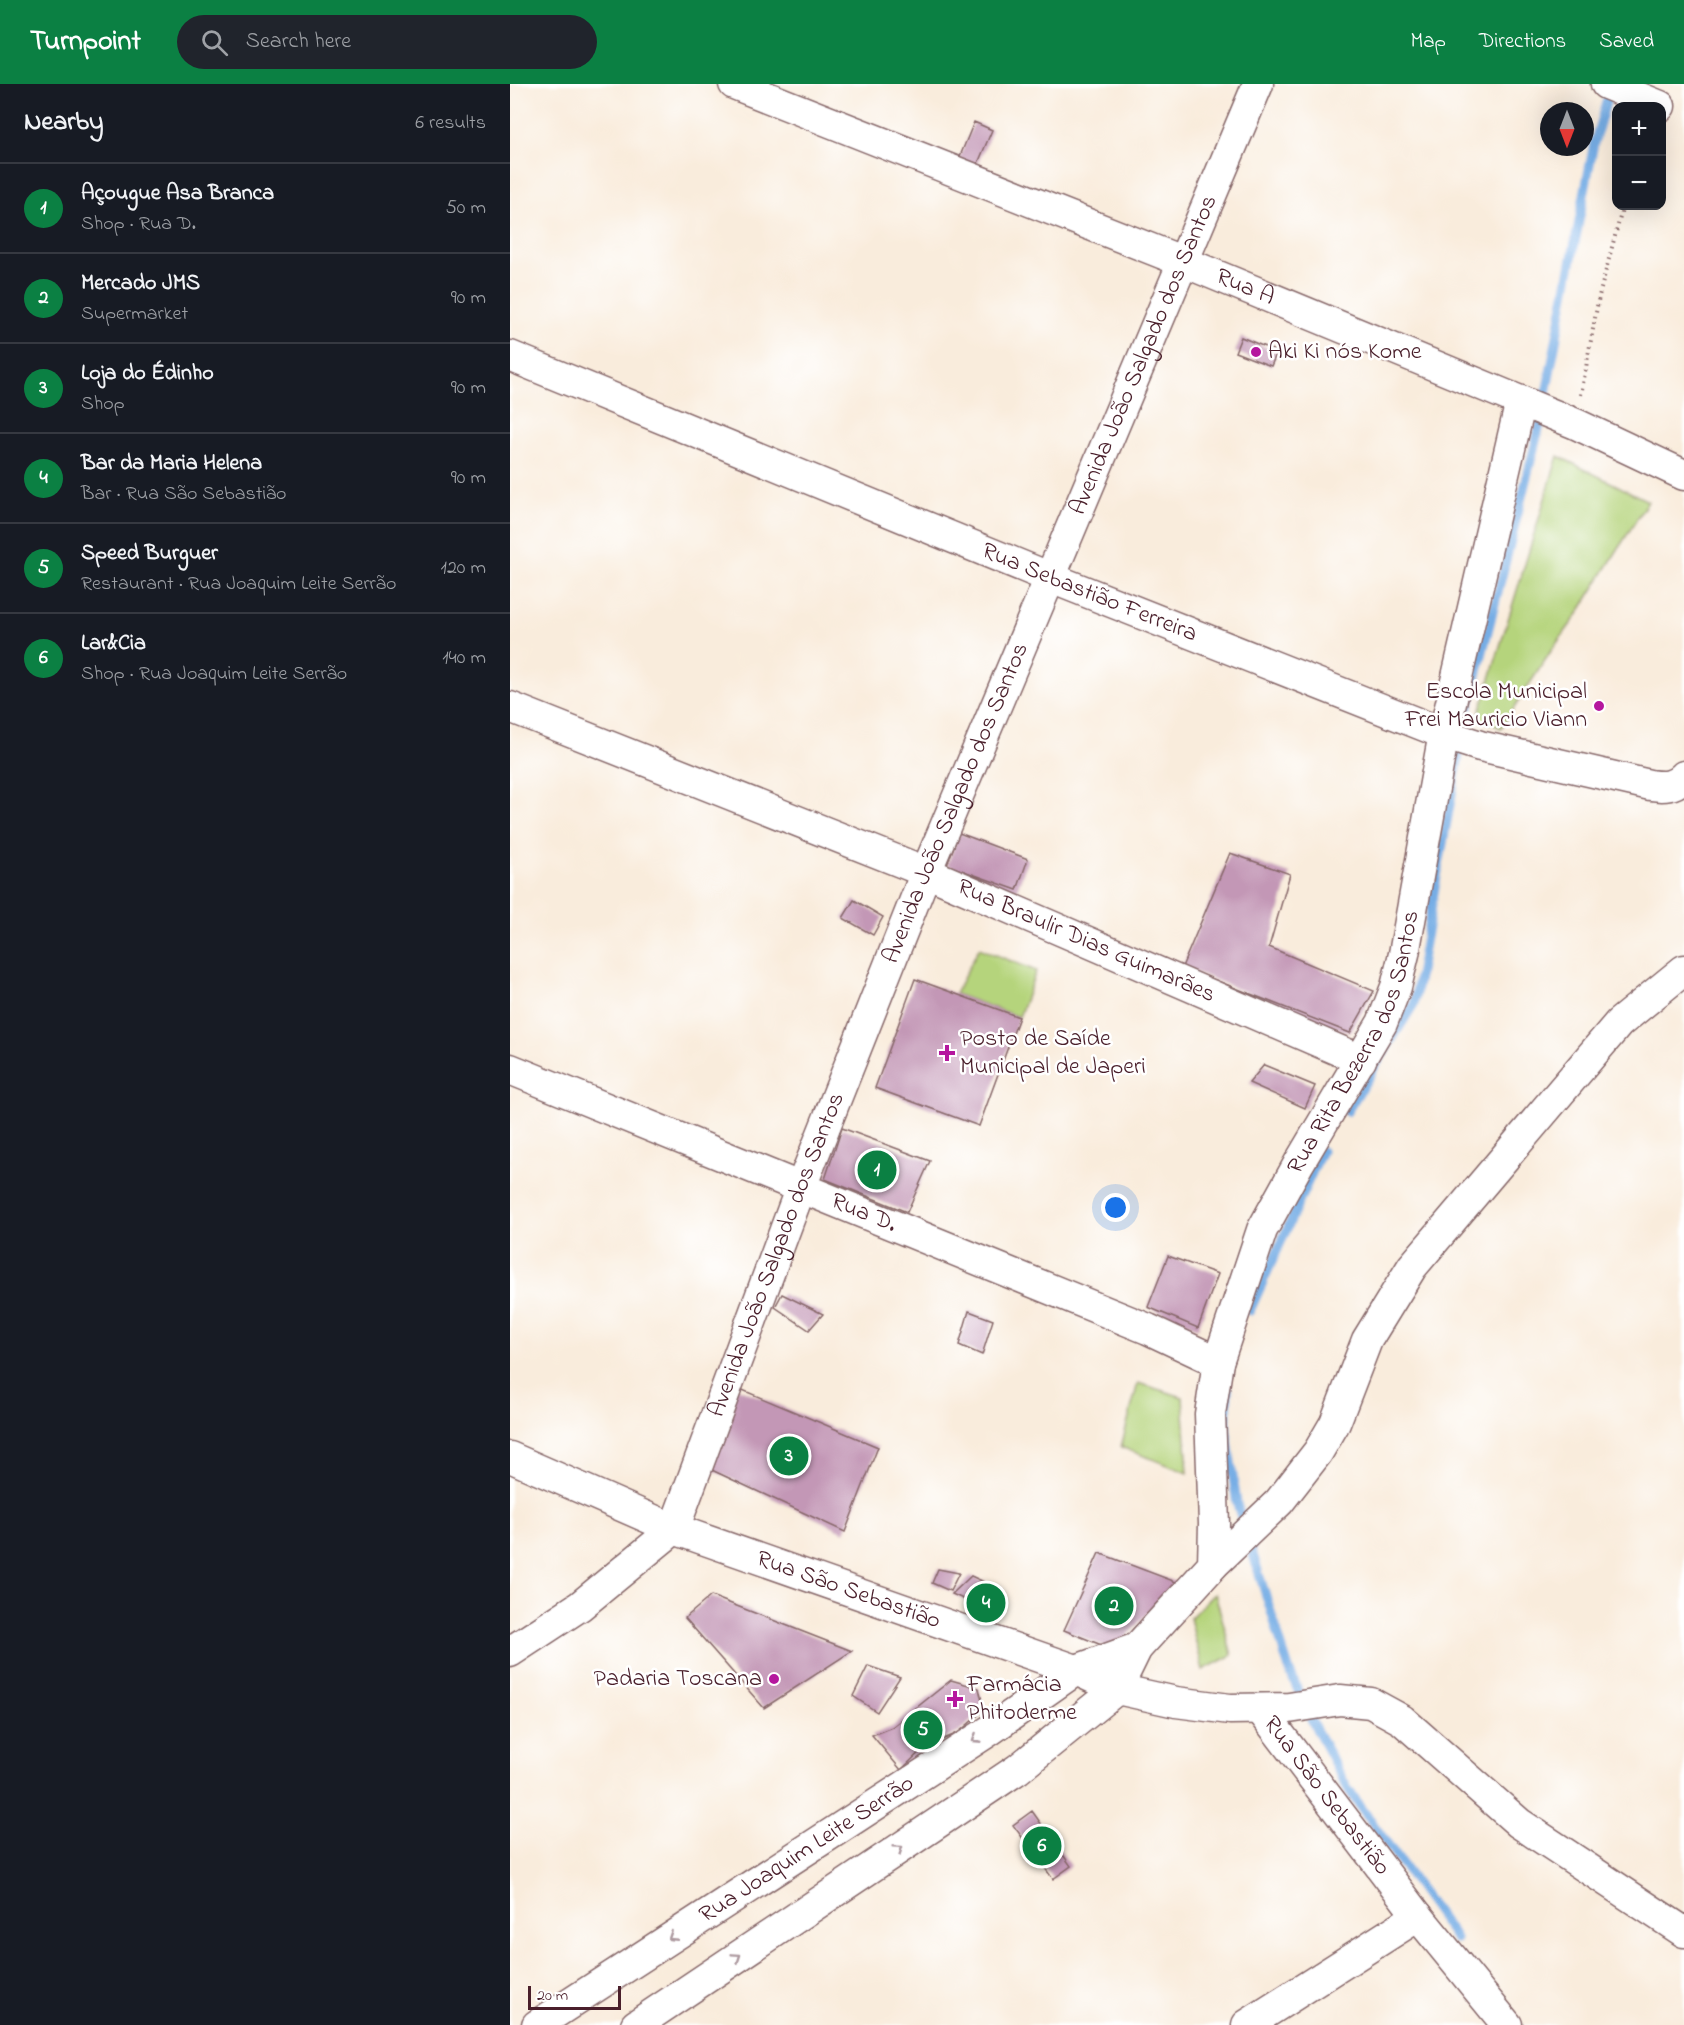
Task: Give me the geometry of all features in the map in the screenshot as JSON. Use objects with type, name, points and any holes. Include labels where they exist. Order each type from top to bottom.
[{"type":"street","name":"Rua A","points":[[734,84],[1184,262],[1548,413],[1684,475]]},
{"type":"street","name":"Avenida João Salgado dos Santos","points":[[674,1529],[801,1187],[926,872],[1258,84]]},
{"type":"street","points":[[1615,88],[1649,102]]},
{"type":"street","points":[[1666,109],[1684,116]]},
{"type":"street","name":"Rua Sebastião Ferreira","points":[[510,356],[1051,578],[1460,739],[1650,785],[1663,787],[1682,779]]},
{"type":"street","name":"Rua Rita Bezerra dos Santos","points":[[1213,1564],[1210,1414],[1218,1362],[1262,1230],[1382,1023],[1396,987],[1548,413]]},
{"type":"street","name":"Rua Braulir Dias Guimarães","points":[[510,706],[926,872],[1361,1060]]},
{"type":"street","points":[[1117,1689],[1137,1648],[1213,1564],[1270,1511],[1293,1486],[1318,1452],[1335,1423],[1367,1340],[1412,1267],[1619,1023],[1684,970]]},
{"type":"street","name":"Rua D.","points":[[510,1069],[1148,1329],[1218,1362]]},
{"type":"street","name":"Rua São Sebastião","points":[[510,1457],[674,1529],[1076,1670],[1117,1689],[1176,1702],[1230,1709],[1275,1709],[1418,1916],[1506,2025]]},
{"type":"street","points":[[510,1652],[580,1606],[674,1529]]},
{"type":"street","points":[[1076,1670],[1137,1648]]},
{"type":"street","name":"Rua Joaquim Leite Serrão","points":[[537,2025],[988,1731],[1076,1670]]},
{"type":"street","name":"Rua Joaquim Leite Serrão","points":[[636,2025],[1018,1769],[1117,1689]]},
{"type":"street","points":[[1275,1709],[1340,1700],[1371,1703],[1402,1720],[1519,1823],[1684,1932]]},
{"type":"street","points":[[1246,2025],[1418,1916]]},
{"type":"path","points":[[1548,413],[1599,296],[1622,210]]},
{"type":"green space","points":[[1558,456],[1648,501],[1576,617],[1501,728],[1478,718]]},
{"type":"green space","points":[[979,948],[1036,971],[1019,1017],[955,994]]},
{"type":"green space","points":[[1138,1383],[1183,1397],[1188,1473],[1121,1447]]},
{"type":"green space","points":[[1215,1593],[1232,1655],[1203,1670],[1190,1618]]},
{"type":"building","points":[[974,122],[992,130],[974,173],[956,166]]},
{"type":"building","name":"Aki Ki nós Kome","points":[[1241,337],[1277,352],[1271,366],[1235,352]]},
{"type":"building","points":[[959,833],[1028,859],[1017,890],[947,865]]},
{"type":"building","points":[[1230,853],[1290,874],[1269,947],[1374,991],[1350,1033],[1182,967]]},
{"type":"building","points":[[854,900],[883,917],[873,935],[843,918]]},
{"type":"building","name":"Posto de Saíde Municipal de Japeri","points":[[915,979],[1019,1017],[979,1126],[875,1088]]},
{"type":"building","points":[[1264,1065],[1315,1086],[1305,1108],[1249,1083]]},
{"type":"building","points":[[842,1128],[930,1161],[907,1212],[825,1179]]},
{"type":"building","points":[[1168,1256],[1218,1274],[1198,1328],[1148,1307]]},
{"type":"building","points":[[782,1294],[823,1314],[809,1330],[775,1307]]},
{"type":"building","points":[[969,1311],[993,1320],[982,1355],[959,1345]]},
{"type":"building","points":[[733,1386],[878,1447],[845,1532],[701,1465]]},
{"type":"building","points":[[1099,1553],[1176,1582],[1114,1650],[1064,1630]]},
{"type":"building","points":[[938,1569],[959,1573],[950,1591],[932,1583]]},
{"type":"building","points":[[971,1576],[1004,1591],[994,1613],[952,1594]]},
{"type":"building","name":"Padaria Toscana","points":[[711,1596],[852,1651],[764,1708],[685,1618]]},
{"type":"building","points":[[868,1666],[900,1677],[877,1712],[853,1696]]},
{"type":"building","points":[[951,1680],[979,1688],[984,1710],[958,1733],[925,1747],[901,1770],[872,1735],[892,1727]]},
{"type":"building","points":[[1032,1811],[1071,1866],[1053,1879],[1013,1825]]},
{"type":"waterway","points":[[1347,1112],[1414,1004],[1464,727],[1540,425],[1594,143],[1610,89]]},
{"type":"waterway","points":[[1250,1311],[1322,1151]]},
{"type":"waterway","points":[[1228,1389],[1226,1428],[1237,1504],[1290,1672],[1309,1716],[1348,1789],[1456,1939]]},
{"type":"place","name":"Aki Ki nós Kome","points":[[1256,352]]},
{"type":"place","name":"Escola Municipal Frei Mauricio Viann","points":[[1599,706]]},
{"type":"place","name":"Posto de Saíde Municipal de Japeri","points":[[947,1053]]},
{"type":"place","name":"Açougue Asa Branca","points":[[877,1170]]},
{"type":"place","name":"Loja do Édinho","points":[[789,1456]]},
{"type":"place","name":"Bar da Maria Helena","points":[[986,1603]]},
{"type":"place","name":"Mercado JMS","points":[[1114,1606]]},
{"type":"place","name":"Padaria Toscana","points":[[774,1679]]},
{"type":"place","name":"Farmácia Phitoderme","points":[[955,1699]]},
{"type":"place","name":"Speed Burguer","points":[[923,1730]]},
{"type":"place","name":"Lar&Cia","points":[[1042,1846]]}]
